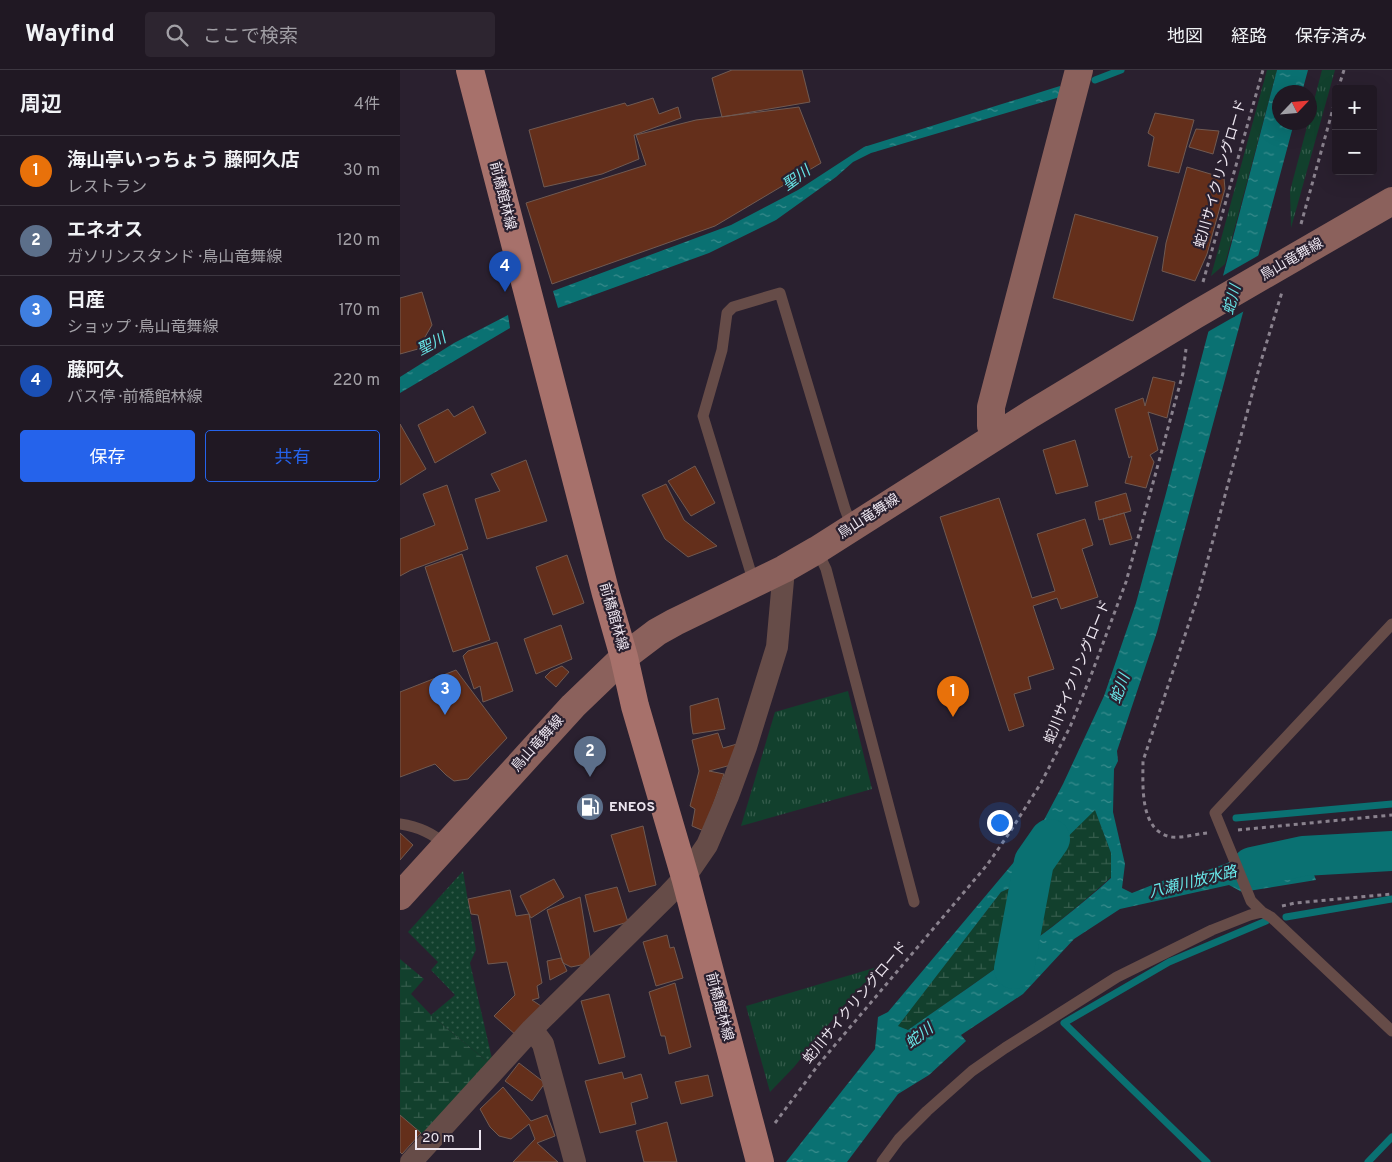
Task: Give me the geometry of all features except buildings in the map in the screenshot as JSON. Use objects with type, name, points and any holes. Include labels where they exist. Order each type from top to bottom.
[{"type":"main road","name":"前橋館林線","points":[[470,70],[624,657],[635,706],[685,877],[759,1162]]},
{"type":"main road","points":[[996,436],[991,426],[991,407],[1079,70]]},
{"type":"main road","name":"鳥山竜舞線","points":[[400,896],[573,706],[624,657],[657,632],[784,569],[853,528],[996,436],[1202,298],[1289,262],[1392,202]]},
{"type":"street","points":[[411,1162],[532,1029],[685,877],[707,845],[728,796],[746,746],[777,647],[784,569]]},
{"type":"street","points":[[532,1029],[543,1044],[575,1162]]},
{"type":"lane","points":[[754,583],[703,416],[722,350],[727,313],[732,307],[780,293],[845,509],[853,528]]},
{"type":"lane","points":[[817,550],[826,570],[914,902]]},
{"type":"lane","points":[[1392,624],[1215,813],[1251,901],[1262,912],[1271,916],[1392,1031]]},
{"type":"lane","points":[[400,824],[430,832],[446,846]]},
{"type":"lane","points":[[882,1162],[899,1140],[927,1111],[972,1071],[1005,1048],[1117,976],[1212,930],[1262,912]]},
{"type":"path","name":"蛇川サイクリングロード","points":[[1202,298],[1263,70]]},
{"type":"path","points":[[1339,85],[1344,70]]},
{"type":"path","points":[[1332,113],[1301,226],[1289,262],[1285,284],[1261,360],[1198,596],[1143,761],[1142,788],[1146,810],[1153,827],[1171,837],[1187,837],[1203,833],[1392,815]]},
{"type":"path","name":"蛇川サイクリングロード","points":[[771,1127],[819,1064],[986,865],[1008,835],[1041,783],[1070,727],[1126,582],[1183,372],[1186,346]]},
{"type":"path","points":[[1262,912],[1296,903],[1392,894]]},
{"type":"green space","points":[[1267,70],[1277,70],[1225,264],[1211,276]]},
{"type":"green space","points":[[1322,70],[1335,70],[1291,228],[1290,191],[1306,130],[1317,130],[1317,89]]},
{"type":"green space","points":[[848,691],[872,789],[741,826],[775,712]]},
{"type":"green space","points":[[1095,809],[1111,853],[1111,877],[1037,938],[908,1030],[897,1026],[1001,892],[1017,885],[1029,888],[1043,861]]},
{"type":"green space","points":[[463,871],[476,950],[470,963],[493,1063],[489,1063],[431,1015],[455,995],[431,970],[438,962],[408,932]]},
{"type":"green space","points":[[400,959],[424,979],[411,994],[431,1015],[489,1063],[425,1137],[400,1115]]},
{"type":"green space","points":[[884,965],[854,993],[794,1067],[770,1092],[746,1006]]},
{"type":"water","points":[[1277,70],[1308,70],[1304,85],[1273,85]]},
{"type":"water","points":[[1060,86],[1060,97],[871,153],[853,162],[836,177],[776,220],[709,253],[558,308],[553,291],[731,225],[798,190],[864,147]]},
{"type":"water","points":[[1272,89],[1272,130],[1292,130],[1157,632],[1117,751],[1118,761],[1114,769],[1113,812],[1125,864],[1122,888],[1132,893],[1165,880],[1179,880],[1240,857],[1303,846],[1316,880],[1242,892],[1229,885],[1120,909],[1074,939],[1023,994],[961,1035],[966,1041],[929,1075],[898,1094],[847,1162],[786,1162],[875,1049],[878,1017],[888,1012],[1035,837],[1063,784],[1104,696],[1136,603]],"holes":[[[1095,810],[1111,853],[1111,878],[1012,957],[908,1030],[898,1026],[1001,892],[1017,885],[1029,888],[1043,861]]]},
{"type":"water","points":[[508,315],[510,328],[400,393],[400,377],[454,343]]},
{"type":"pier","points":[[1261,254],[1246,310],[1204,334],[1219,278]]},
{"type":"waterway","name":"聖川","points":[[1095,80],[1121,70]]},
{"type":"waterway","points":[[1236,818],[1392,804]]},
{"type":"waterway","name":"蛇川","points":[[1014,969],[1034,862],[1050,839]]},
{"type":"waterway","name":"八瀬川放水路","points":[[1252,867],[1303,856],[1392,851]]},
{"type":"waterway","points":[[1286,917],[1392,899]]},
{"type":"waterway","points":[[1207,1162],[1064,1023],[1169,962],[1266,921]]},
{"type":"waterway","points":[[1368,1162],[1392,1137]]},
{"type":"place","name":"藤阿久","points":[[505,292]]},
{"type":"place","name":"日産","points":[[445,715]]},
{"type":"place","name":"海山亭いっちょう 藤阿久店","points":[[953,717]]},
{"type":"place","name":"エネオス","points":[[590,777]]},
{"type":"place","name":"ENEOS","points":[[590,807]]}]
